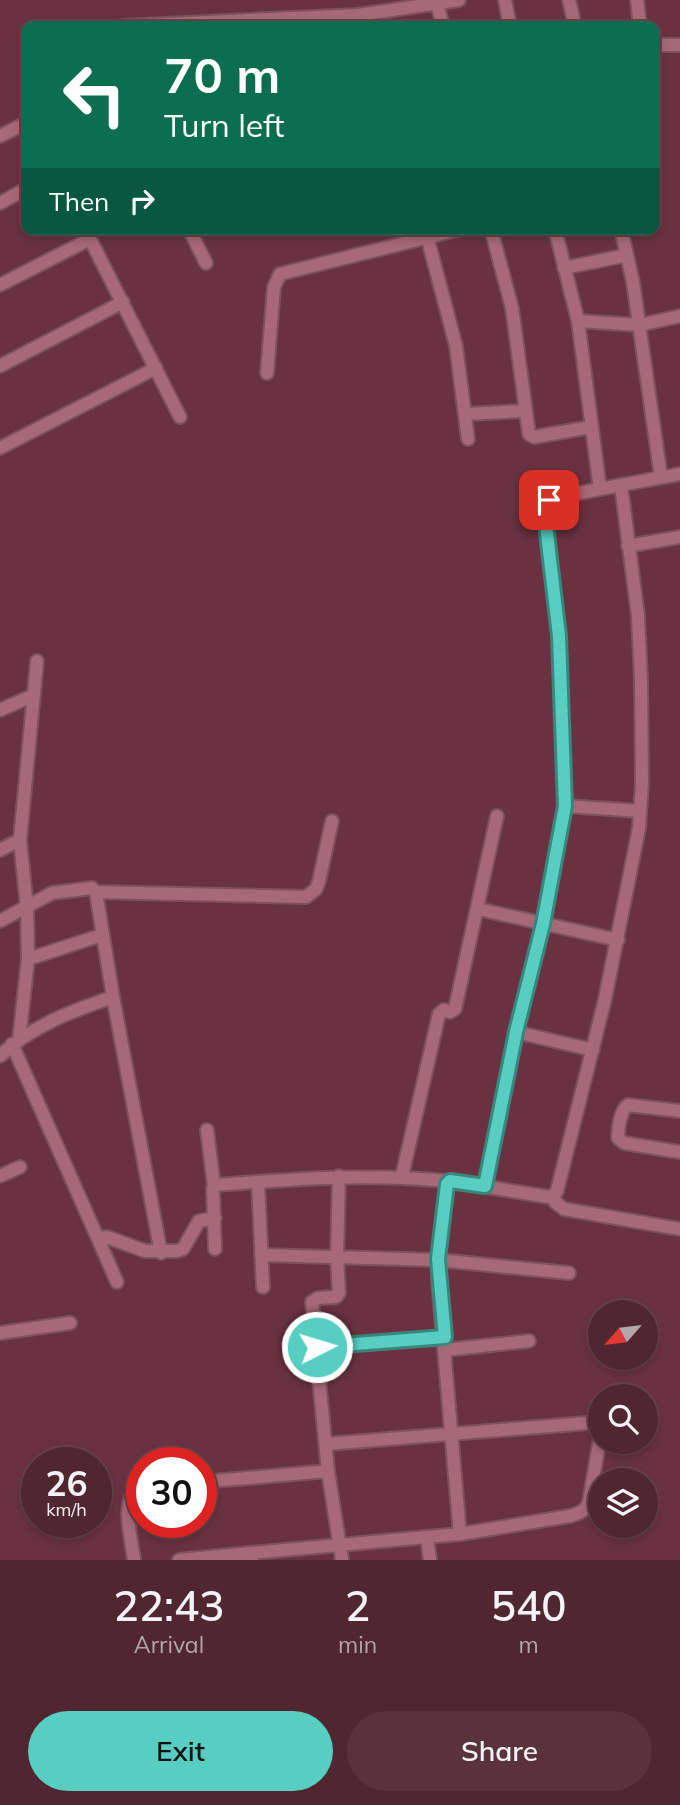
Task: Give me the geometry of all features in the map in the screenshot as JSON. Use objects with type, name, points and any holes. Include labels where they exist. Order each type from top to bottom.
[{"type":"street","points":[[335,21],[361,21],[459,0]]},
{"type":"street","points":[[505,0],[509,21]]},
{"type":"street","points":[[569,0],[574,21]]},
{"type":"street","points":[[637,0],[639,21]]},
{"type":"street","points":[[437,4],[442,21]]},
{"type":"street","points":[[660,45],[680,45]]},
{"type":"street","points":[[0,136],[21,126]]},
{"type":"street","points":[[0,203],[21,192]]},
{"type":"street","points":[[0,285],[86,235]]},
{"type":"street","points":[[89,235],[180,417]]},
{"type":"street","points":[[192,235],[206,263]]},
{"type":"street","points":[[267,373],[274,287],[280,274],[432,235]]},
{"type":"street","points":[[494,235],[512,307],[530,436],[591,427]]},
{"type":"street","points":[[556,235],[578,321],[600,489]]},
{"type":"street","points":[[622,235],[639,326],[660,477]]},
{"type":"street","points":[[427,236],[456,346],[468,439]]},
{"type":"street","points":[[564,268],[627,254]]},
{"type":"street","points":[[0,366],[123,302]]},
{"type":"street","points":[[578,321],[639,326],[680,316]]},
{"type":"street","points":[[0,448],[156,368]]},
{"type":"street","points":[[466,414],[525,411]]},
{"type":"street","points":[[485,1186],[516,1032],[543,924],[565,806],[559,636],[545,504],[554,498],[680,474]]},
{"type":"street","points":[[621,485],[638,616],[642,681],[640,811],[618,940],[593,1050],[554,1195],[555,1202],[564,1209],[680,1229]]},
{"type":"street","points":[[628,546],[680,537]]},
{"type":"street","points":[[37,661],[20,840],[27,908],[28,959],[15,1042],[117,1282]]},
{"type":"street","points":[[0,710],[34,695]]},
{"type":"street","points":[[565,806],[640,811]]},
{"type":"street","points":[[402,1176],[439,1014],[444,1010],[450,1012],[455,1009],[497,816]]},
{"type":"street","points":[[96,892],[306,897],[316,889],[319,881],[332,821]]},
{"type":"street","points":[[0,850],[20,840]]},
{"type":"street","points":[[0,921],[52,893],[92,888],[96,892],[161,1253]]},
{"type":"street","points":[[478,909],[618,940]]},
{"type":"street","points":[[28,959],[103,935]]},
{"type":"street","points":[[0,1056],[15,1042],[46,1024],[113,997]]},
{"type":"street","points":[[516,1032],[593,1050]]},
{"type":"street","points":[[680,1111],[628,1105],[623,1109],[618,1133],[618,1138],[624,1143],[680,1152]]},
{"type":"street","points":[[207,1130],[214,1186],[215,1249]]},
{"type":"street","points":[[0,1176],[20,1167]]},
{"type":"street","points":[[339,1176],[338,1296],[312,1301],[328,1471],[342,1560]]},
{"type":"street","points":[[214,1186],[339,1176],[402,1176],[549,1197],[554,1195]]},
{"type":"street","points":[[448,1181],[438,1259],[460,1534]]},
{"type":"street","points":[[258,1182],[263,1287]]},
{"type":"street","points":[[98,1238],[107,1237],[133,1248],[161,1253],[183,1249],[199,1221],[215,1218]]},
{"type":"street","points":[[261,1255],[438,1259],[569,1273]]},
{"type":"street","points":[[0,1333],[70,1323]]},
{"type":"street","points":[[317,1347],[529,1341]]},
{"type":"street","points":[[326,1444],[588,1423]]},
{"type":"street","points":[[179,1560],[251,1557],[426,1538],[570,1516],[587,1508],[597,1454]]},
{"type":"street","points":[[217,1481],[328,1471]]},
{"type":"street","points":[[132,1538],[134,1560]]},
{"type":"street","points":[[426,1538],[430,1560]]},
{"type":"route","points":[[317,1347],[445,1337],[438,1259],[447,1184],[450,1181],[485,1186],[516,1032],[543,924],[563,825],[564,737],[559,636],[544,508],[549,500]]}]
